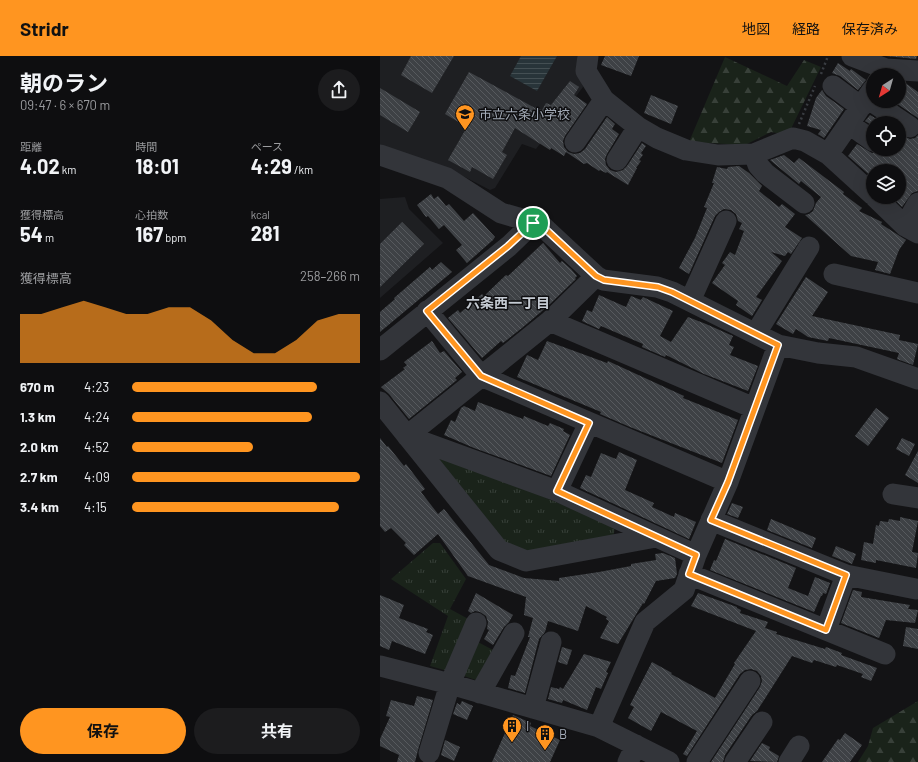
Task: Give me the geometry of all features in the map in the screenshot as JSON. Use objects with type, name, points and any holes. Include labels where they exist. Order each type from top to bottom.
[{"type":"street","points":[[588,56],[586,71],[604,100],[638,127],[657,138],[686,150],[718,155],[754,154],[793,138],[806,141],[828,154],[866,189]]},
{"type":"street","points":[[852,56],[876,68]]},
{"type":"street","points":[[906,71],[918,71]]},
{"type":"street","points":[[823,82],[866,98]]},
{"type":"street","points":[[828,154],[866,99]]},
{"type":"street","points":[[575,142],[604,100]]},
{"type":"street","points":[[882,108],[910,127]]},
{"type":"street","points":[[849,124],[866,136]]},
{"type":"street","points":[[617,160],[638,127]]},
{"type":"street","points":[[754,154],[758,165],[765,173],[804,203]]},
{"type":"street","points":[[380,155],[447,178],[501,213],[540,224],[596,276],[604,280],[658,287],[690,301],[778,345],[818,353],[856,356],[918,379]]},
{"type":"street","points":[[883,204],[912,229],[918,203]]},
{"type":"street","points":[[690,301],[726,221]]},
{"type":"street","points":[[380,350],[508,246],[533,223]]},
{"type":"street","points":[[756,333],[809,247]]},
{"type":"street","points":[[834,274],[918,293]]},
{"type":"street","points":[[407,436],[550,321],[596,276]]},
{"type":"street","points":[[427,311],[481,376],[728,482]]},
{"type":"street","points":[[550,321],[754,408]]},
{"type":"street","points":[[600,727],[646,622],[684,590],[696,555],[728,482],[778,345]]},
{"type":"street","points":[[380,402],[499,550],[526,561],[656,537]]},
{"type":"street","points":[[557,491],[589,423]]},
{"type":"street","points":[[407,436],[557,491],[696,555]]},
{"type":"street","points":[[893,494],[918,498]]},
{"type":"street","points":[[711,520],[846,575],[916,589]]},
{"type":"street","points":[[689,574],[885,654]]},
{"type":"street","points":[[826,630],[846,575]]},
{"type":"street","points":[[428,753],[450,684],[476,623]]},
{"type":"street","points":[[480,693],[514,633]]},
{"type":"street","points":[[533,708],[551,642]]},
{"type":"street","points":[[380,666],[450,684],[600,727],[632,754],[669,762]]},
{"type":"street","points":[[697,762],[750,681]]},
{"type":"street","points":[[735,762],[762,722]]},
{"type":"path","points":[[793,138],[823,82],[828,56]]},
{"type":"shaded area","name":"市立六条小学校","points":[[380,56],[577,56],[583,87],[536,149],[522,144],[495,188],[490,190],[457,173],[380,145]]},
{"type":"shaded area","points":[[521,56],[557,56],[537,91],[510,76]]},
{"type":"shaded area","points":[[405,197],[409,209],[443,243],[380,298],[380,199]]},
{"type":"green space","points":[[725,57],[787,86],[804,60],[821,67],[788,135],[771,132],[745,145],[689,142]]},
{"type":"green space","points":[[440,453],[615,527],[613,539],[526,554],[503,544],[434,461]]},
{"type":"green space","points":[[433,543],[440,543],[466,579],[450,609],[472,621],[451,672],[430,666],[448,616],[391,579]]},
{"type":"green space","points":[[474,640],[495,651],[479,681],[458,674]]},
{"type":"green space","points":[[918,701],[918,762],[858,762],[868,746],[873,728]]},
{"type":"building","points":[[411,56],[454,56],[432,93],[401,75]]},
{"type":"building","points":[[605,56],[639,56],[631,76],[601,65]]},
{"type":"building","points":[[886,56],[917,56],[916,59]]},
{"type":"building","points":[[838,63],[850,71],[851,69],[866,80],[858,90],[840,76],[832,73]]},
{"type":"building","points":[[469,72],[535,108],[542,110],[546,103],[551,105],[570,81],[579,87],[574,95],[587,104],[565,136],[563,141],[564,147],[568,152],[574,154],[580,153],[585,149],[607,117],[615,124],[612,129],[619,134],[605,159],[606,165],[610,170],[616,172],[623,170],[642,143],[646,146],[641,153],[643,155],[639,160],[641,161],[628,185],[607,172],[599,171],[587,163],[584,164],[566,152],[564,156],[551,148],[550,150],[515,128],[502,152],[507,155],[493,179],[472,167],[470,172],[448,160],[467,127],[445,114]]},
{"type":"building","points":[[906,83],[918,92],[918,118],[903,108],[906,108]]},
{"type":"building","points":[[380,88],[420,112],[408,132],[380,115]]},
{"type":"building","points":[[822,90],[826,96],[844,109],[824,138],[818,134],[821,130],[807,126],[816,98]]},
{"type":"building","points":[[651,95],[678,106],[671,124],[644,113]]},
{"type":"building","points":[[918,135],[918,191],[912,193],[906,201],[906,164],[866,164],[866,172],[848,156],[857,144],[866,149],[866,156],[906,156],[906,137],[910,139],[915,138]]},
{"type":"building","points":[[784,155],[794,163],[799,158],[844,192],[843,194],[862,208],[859,211],[882,222],[881,224],[906,240],[899,250],[890,274],[875,270],[878,262],[851,256],[805,215],[813,211],[816,203],[821,197],[801,181],[799,184],[770,160]]},
{"type":"building","points":[[739,166],[749,173],[762,186],[759,191],[779,207],[782,204],[795,214],[785,227],[802,238],[791,254],[788,252],[785,256],[771,252],[782,261],[756,297],[762,300],[752,316],[736,305],[738,301],[712,283],[725,265],[722,263],[730,252],[735,255],[744,231],[739,229],[742,223],[738,221],[736,214],[731,210],[724,209],[715,216],[689,274],[679,268],[695,238],[707,208],[704,207],[714,183],[712,183],[717,167],[727,169],[728,167]]},
{"type":"building","points":[[431,194],[434,199],[438,196],[446,206],[449,204],[464,221],[473,213],[495,237],[467,263],[456,250],[462,245],[444,225],[439,229],[428,216],[426,217],[417,205]]},
{"type":"building","points":[[402,222],[424,244],[380,287],[380,244]]},
{"type":"building","points":[[543,243],[560,263],[562,261],[571,269],[577,276],[575,278],[576,279],[522,328],[503,343],[501,341],[482,358],[448,318],[458,310],[460,313],[482,294],[484,296]]},
{"type":"building","points":[[441,262],[452,272],[380,332],[380,312],[430,267],[432,270]]},
{"type":"building","points":[[806,277],[828,292],[812,316],[900,335],[899,340],[918,344],[913,365],[897,359],[899,353],[829,338],[828,341],[808,337],[796,329],[793,334],[776,324]]},
{"type":"building","points":[[599,295],[626,307],[631,296],[641,300],[643,297],[673,311],[660,336],[671,342],[688,317],[733,336],[729,345],[734,347],[730,355],[758,366],[748,391],[704,374],[666,355],[665,357],[642,347],[643,344],[601,326],[599,329],[582,321],[587,310],[592,312]]},
{"type":"building","points":[[432,341],[440,353],[444,351],[462,372],[455,378],[457,380],[409,419],[389,394],[381,387],[405,369],[403,368],[407,365],[404,362]]},
{"type":"building","points":[[547,341],[607,363],[608,361],[684,396],[683,398],[738,420],[722,463],[630,427],[600,414],[601,412],[517,377],[527,355],[538,360]]},
{"type":"building","points":[[478,402],[523,419],[524,416],[548,426],[550,423],[564,429],[563,431],[570,435],[551,476],[474,448],[444,435],[451,420],[455,422],[461,408],[464,406],[475,411]]},
{"type":"building","points":[[876,408],[889,418],[868,446],[855,436]]},
{"type":"building","points":[[380,438],[404,466],[406,464],[425,489],[421,492],[438,514],[444,509],[489,565],[524,578],[559,581],[559,578],[599,572],[631,566],[631,564],[656,560],[655,554],[663,553],[675,558],[677,574],[675,578],[656,581],[644,604],[643,603],[618,644],[600,638],[609,621],[606,619],[607,617],[586,606],[578,631],[548,621],[545,632],[539,639],[525,693],[508,688],[511,675],[515,676],[530,637],[528,637],[533,618],[524,615],[526,597],[468,576],[438,534],[414,555],[404,545],[406,543],[391,528],[385,532],[380,526]]},
{"type":"building","points":[[902,438],[915,444],[909,456],[896,449]]},
{"type":"building","points":[[918,451],[918,483],[905,475]]},
{"type":"building","points":[[619,452],[637,460],[625,490],[654,503],[652,507],[674,517],[675,513],[696,522],[689,539],[580,488],[586,475],[591,477],[601,453],[616,459]]},
{"type":"building","points":[[732,503],[743,507],[738,518],[727,514]]},
{"type":"building","points":[[900,517],[918,521],[912,552],[918,553],[916,568],[876,560],[876,563],[861,560],[864,542],[873,544],[876,525],[879,526],[880,521],[888,522],[889,519],[900,521]]},
{"type":"building","points":[[771,519],[816,538],[812,548],[767,530]]},
{"type":"building","points":[[725,539],[796,568],[788,588],[808,596],[815,577],[830,583],[826,594],[823,593],[821,596],[814,612],[710,570],[714,560],[716,561]]},
{"type":"building","points":[[836,546],[856,554],[852,564],[832,556]]},
{"type":"building","points":[[853,590],[862,592],[861,597],[910,605],[908,609],[918,610],[915,623],[886,620],[879,638],[841,623]]},
{"type":"building","points":[[476,593],[513,615],[493,645],[484,639],[489,630],[487,629],[488,622],[486,616],[480,612],[475,611],[471,613],[468,611]]},
{"type":"building","points":[[698,593],[737,607],[741,610],[740,613],[768,622],[765,628],[777,632],[776,634],[825,649],[826,647],[842,653],[841,655],[877,668],[871,681],[861,677],[863,674],[837,665],[836,667],[814,660],[812,663],[792,656],[757,711],[752,715],[725,755],[723,762],[711,762],[760,687],[762,681],[761,676],[757,671],[751,669],[745,670],[740,674],[687,756],[683,754],[697,731],[661,712],[651,731],[628,718],[634,707],[630,705],[652,662],[715,698],[735,664],[734,663],[756,631],[691,606]]},
{"type":"building","points":[[380,595],[404,605],[399,618],[428,629],[426,632],[433,635],[425,654],[392,641],[389,650],[380,646]]},
{"type":"building","points":[[906,627],[918,629],[918,649],[903,646]]},
{"type":"building","points":[[562,647],[572,650],[567,665],[558,662]]},
{"type":"building","points":[[584,654],[611,662],[606,672],[608,673],[601,689],[596,687],[587,710],[563,700],[562,703],[548,699],[551,687],[559,689],[560,687],[563,689]]},
{"type":"building","points":[[417,696],[433,700],[415,762],[397,762],[399,755],[380,746],[380,739],[390,717],[386,716],[391,700],[414,706]]},
{"type":"building","points":[[462,701],[473,706],[467,720],[453,714],[457,703],[460,705]]},
{"type":"building","points":[[513,715],[531,723],[530,726],[560,740],[550,762],[492,762]]},
{"type":"building","points":[[845,733],[862,745],[850,762],[822,762],[838,739],[840,740]]},
{"type":"building","points":[[445,740],[460,747],[454,761],[441,755]]},
{"type":"building","points":[[762,743],[770,747],[769,750],[779,756],[777,762],[750,761]]},
{"type":"place","name":"市立六条小学校","points":[[465,131]]},
{"type":"place","name":"I","points":[[512,743]]},
{"type":"place","name":"B","points":[[545,751]]},
{"type":"district","name":"六条西一丁目","points":[[508,303]]},
{"type":"route","points":[[533,223],[540,224],[596,276],[604,280],[658,287],[672,292],[778,345],[728,482],[711,520],[846,575],[826,630],[689,574],[696,555],[557,491],[589,423],[481,376],[427,311],[508,246],[533,223]]}]
